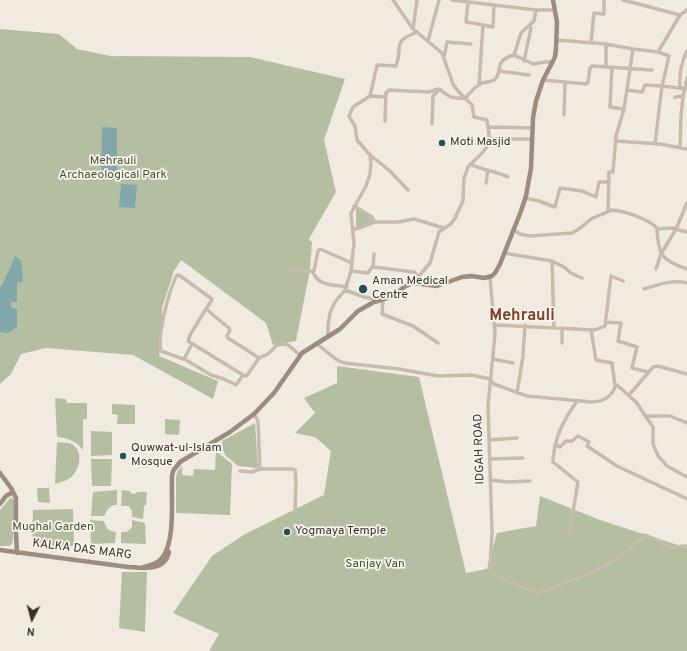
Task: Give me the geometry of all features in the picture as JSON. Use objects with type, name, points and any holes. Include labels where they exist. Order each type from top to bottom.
[{"type":"street","points":[[393,0],[415,31],[440,50],[453,84],[472,105],[474,116],[488,120],[491,139],[483,152],[470,164],[464,178],[463,201],[452,223],[444,228],[438,235],[430,263],[413,283]]},
{"type":"street","points":[[415,31],[417,0]]},
{"type":"street","points":[[428,41],[440,0]]},
{"type":"street","points":[[452,0],[536,10],[555,10]]},
{"type":"street","points":[[243,375],[188,341],[188,338],[212,299],[177,275],[167,303],[160,348],[161,351],[184,359],[211,376],[224,379],[236,385],[243,375],[246,376],[248,374],[259,358],[268,354],[276,346],[284,344],[291,346],[302,353],[344,325],[355,313],[366,306],[382,299],[394,296],[404,287],[413,283],[428,284],[435,279],[445,282],[468,276],[484,278],[490,277],[498,269],[525,198],[531,168],[536,101],[543,80],[555,57],[557,22],[553,0]]},
{"type":"street","points":[[592,43],[594,13],[604,14],[604,0]]},
{"type":"street","points":[[623,0],[644,2],[680,15]]},
{"type":"street","points":[[468,2],[466,22],[493,27],[494,5]]},
{"type":"street","points":[[385,121],[386,97],[389,90],[428,92],[437,88],[450,98],[456,99],[466,98],[479,85],[493,80],[497,77],[503,60],[514,55],[521,33],[535,19],[536,10]]},
{"type":"street","points":[[658,52],[680,15],[687,10]]},
{"type":"street","points":[[479,85],[483,25]]},
{"type":"street","points":[[524,60],[531,28]]},
{"type":"street","points":[[370,96],[377,65],[396,66],[401,40],[415,31]]},
{"type":"street","points":[[557,40],[606,44],[658,52],[669,56],[662,86],[655,144]]},
{"type":"street","points":[[444,58],[447,42],[471,44]]},
{"type":"street","points":[[606,44],[606,67]]},
{"type":"street","points":[[608,211],[609,172],[612,172],[616,136],[624,109],[633,48]]},
{"type":"street","points":[[684,88],[680,76],[683,59],[687,53]]},
{"type":"street","points":[[514,55],[536,64],[553,62]]},
{"type":"street","points":[[543,80],[587,83],[591,67],[652,70]]},
{"type":"street","points":[[612,67],[610,107],[624,109]]},
{"type":"street","points":[[499,71],[529,75]]},
{"type":"street","points":[[680,148],[683,96],[687,78]]},
{"type":"street","points":[[564,115],[565,82]]},
{"type":"street","points":[[627,90],[642,92],[645,85],[684,88]]},
{"type":"street","points":[[432,124],[433,96],[440,89]]},
{"type":"street","points":[[386,97],[370,96],[354,107],[350,111],[349,116],[355,126],[357,140],[370,155],[390,171],[408,190]]},
{"type":"street","points":[[675,96],[683,96]]},
{"type":"street","points":[[489,127],[533,128]]},
{"type":"street","points":[[491,139],[532,139]]},
{"type":"street","points":[[616,140],[687,149]]},
{"type":"street","points":[[328,336],[330,313],[335,302],[346,288],[351,272],[353,230],[351,213],[370,174],[370,155]]},
{"type":"street","points":[[470,164],[508,177]]},
{"type":"street","points":[[486,183],[488,170]]},
{"type":"street","points":[[525,198],[555,207],[560,188],[582,191],[596,197],[599,182],[609,182]]},
{"type":"street","points":[[656,269],[661,254],[676,229],[687,203]]},
{"type":"street","points":[[354,206],[372,217],[375,222]]},
{"type":"street","points":[[514,230],[520,234],[530,236],[572,233],[592,219],[608,211],[615,210],[642,218],[657,228],[676,229],[687,232]]},
{"type":"street","points":[[353,230],[375,222],[398,222],[414,219],[444,228]]},
{"type":"street","points":[[657,228],[658,243],[661,254],[674,265],[687,270]]},
{"type":"street","points":[[313,272],[315,270],[318,251],[320,249],[352,263]]},
{"type":"street","points":[[504,253],[552,261],[582,278]]},
{"type":"street","points":[[351,272],[368,273],[373,267],[374,254]]},
{"type":"street","points":[[552,261],[554,328]]},
{"type":"street","points":[[373,267],[414,272],[418,276]]},
{"type":"street","points":[[286,271],[313,272]]},
{"type":"street","points":[[313,272],[317,279],[321,282],[346,288],[364,297],[382,299]]},
{"type":"street","points":[[495,325],[525,325],[595,330],[605,326],[611,276],[623,281]]},
{"type":"street","name":"IDGAH ROAD","points":[[490,277],[495,325],[488,406],[491,459],[492,532],[490,570],[498,576],[536,593],[611,562],[629,550],[644,535],[660,540],[668,547],[687,546]]},
{"type":"street","points":[[644,289],[677,281],[687,283]]},
{"type":"street","points":[[382,299],[382,314],[414,326],[438,343]]},
{"type":"street","points":[[206,310],[230,328],[228,338],[259,358]]},
{"type":"street","points":[[605,322],[621,323],[618,341],[636,346],[632,368],[648,372]]},
{"type":"street","points":[[517,393],[523,356],[525,325]]},
{"type":"street","points":[[562,328],[562,344]]},
{"type":"street","points":[[316,343],[337,360],[344,363],[398,369],[438,376],[471,375],[491,380],[494,384],[535,398],[596,402],[603,400],[611,394],[615,386],[612,363],[596,360],[590,330]]},
{"type":"street","points":[[184,359],[192,344]]},
{"type":"street","name":"KALKA DAS MARG","points":[[0,550],[128,567],[151,568],[161,564],[168,555],[171,536],[172,476],[176,465],[185,458],[230,432],[254,414],[274,393],[302,353]]},
{"type":"street","points":[[493,359],[513,363]]},
{"type":"street","points":[[629,395],[653,367],[658,366],[687,374]]},
{"type":"street","points":[[615,386],[617,385],[639,405],[652,427],[653,444],[658,456],[667,466],[687,477]]},
{"type":"street","points":[[569,534],[578,482],[553,462],[555,444],[561,428],[577,401]]},
{"type":"street","points":[[254,414],[258,421],[260,469]]},
{"type":"street","points":[[645,416],[670,416],[687,423]]},
{"type":"street","points":[[555,444],[560,447],[566,441],[572,441],[578,436],[589,442],[587,446],[611,463],[687,499]]},
{"type":"street","points":[[490,440],[517,438]]},
{"type":"street","points":[[491,459],[523,458]]},
{"type":"street","points":[[240,471],[252,472],[260,469],[295,470],[295,511]]},
{"type":"street","points":[[0,473],[13,492],[16,501],[17,553]]},
{"type":"street","points":[[491,480],[507,482],[530,481]]},
{"type":"street","points":[[0,504],[6,496],[13,492]]},
{"type":"green space","name":"Mehrauli Archaeological Park","points":[[0,29],[59,34],[77,49],[110,56],[250,57],[345,79],[324,140],[336,192],[309,239],[312,242],[310,270],[296,341],[273,345],[266,323],[181,260],[174,271],[162,308],[163,326],[159,356],[218,381],[213,399],[133,355],[46,348],[21,354],[11,374],[0,384]]},
{"type":"green space","points":[[356,207],[373,220],[372,223],[356,228]]},
{"type":"green space","name":"Sanjay Van","points":[[337,366],[419,377],[466,573],[487,569],[497,533],[536,526],[540,496],[600,520],[687,548],[687,651],[209,651],[219,634],[173,613],[212,556],[245,534],[324,495],[331,451],[315,437],[295,433],[315,413],[304,398],[337,383]]},
{"type":"green space","points":[[55,398],[66,399],[67,403],[87,403],[87,419],[83,419],[83,450],[72,440],[57,437]]},
{"type":"green space","points":[[112,404],[135,405],[135,424],[117,424],[118,415],[112,414]]},
{"type":"green space","points":[[165,419],[180,420],[179,435],[165,434]]},
{"type":"green space","points":[[255,423],[258,468],[238,466],[225,455],[222,441]]},
{"type":"green space","points":[[91,431],[112,432],[112,455],[91,456]]},
{"type":"green space","points":[[57,442],[70,443],[76,447],[79,461],[76,471],[70,478],[55,484]]},
{"type":"green space","points":[[216,451],[232,464],[230,515],[176,513],[177,472],[182,466],[182,475],[193,476],[194,469],[215,470]]},
{"type":"green space","points":[[91,459],[112,459],[111,486],[92,486]]},
{"type":"green space","points":[[37,488],[49,488],[50,503],[38,502]]},
{"type":"green space","points":[[117,490],[117,505],[113,505],[107,510],[104,516],[91,516],[93,492]]},
{"type":"green space","points":[[122,490],[129,491],[134,494],[137,492],[147,492],[143,519],[132,517],[132,511],[129,506],[121,506]]},
{"type":"green space","points":[[11,497],[15,500],[12,544],[9,546],[0,546],[0,510]]},
{"type":"green space","name":"Mughal Garden","points":[[73,509],[74,546],[32,548],[33,510]]},
{"type":"green space","points":[[90,520],[104,521],[108,529],[116,532],[115,543],[91,544]]},
{"type":"green space","points":[[132,520],[145,523],[146,544],[121,543],[121,532],[127,532],[132,527]]},
{"type":"green space","points":[[122,572],[147,572],[145,632],[119,628]]},
{"type":"water","points":[[102,127],[117,128],[117,174],[101,174]]},
{"type":"water","points":[[121,184],[137,185],[135,208],[119,207]]},
{"type":"water","points":[[15,256],[21,261],[23,281],[20,283],[19,281],[17,283],[17,302],[11,302],[11,308],[17,309],[17,327],[8,333],[0,332],[0,287],[2,286]]},
{"type":"place","name":"Moti Masjid","points":[[442,143]]},
{"type":"place","name":"Aman Medical Centre","points":[[363,289]]},
{"type":"place","name":"Quwwat-ul-Islam Mosque","points":[[123,456]]},
{"type":"place","name":"Yogmaya Temple","points":[[287,532]]},
{"type":"district","name":"Mehrauli","points":[[522,317]]}]
